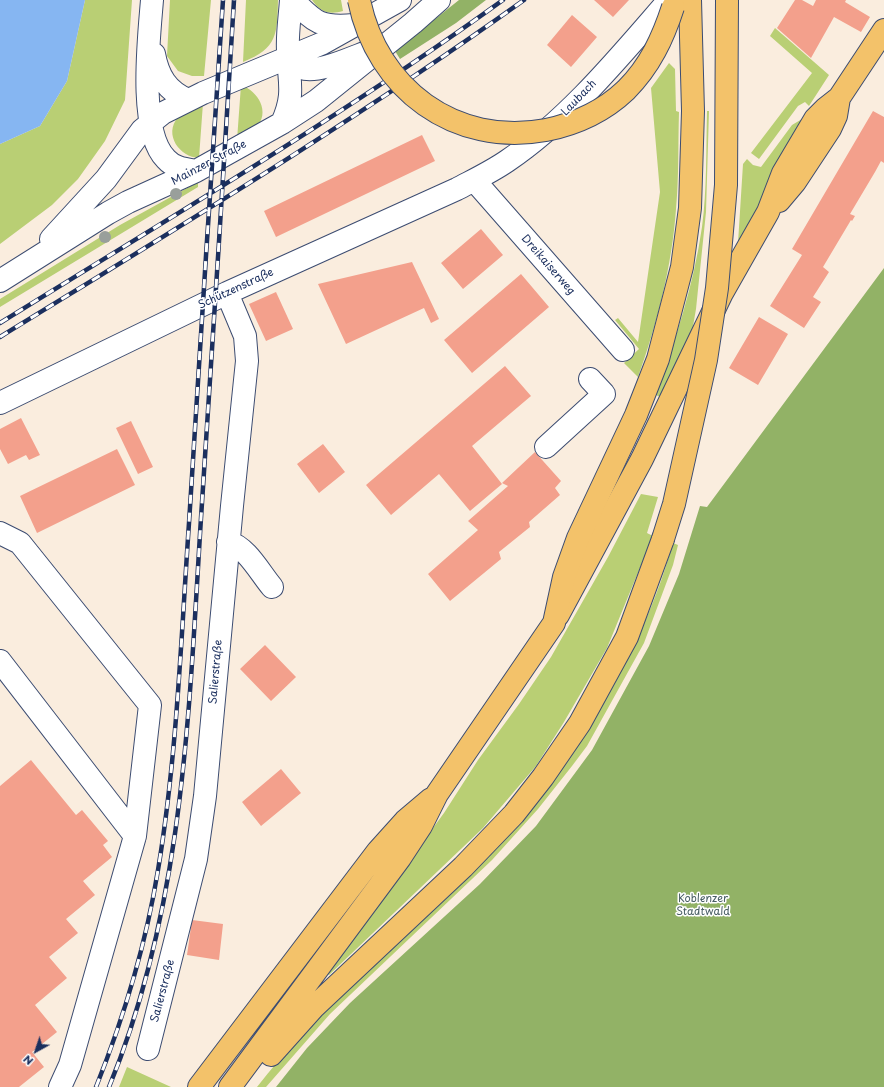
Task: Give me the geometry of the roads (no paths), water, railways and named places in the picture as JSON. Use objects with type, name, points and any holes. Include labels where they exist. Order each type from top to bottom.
[{"type":"main road","points":[[359,0],[369,33],[380,57],[407,91],[433,110],[462,125],[506,133],[540,131],[566,125],[589,116],[612,101],[637,78],[653,55],[666,29],[674,0]]},
{"type":"main road","points":[[554,623],[564,577],[578,538],[636,415],[658,359],[682,267],[690,208],[693,111],[690,0]]},
{"type":"main road","points":[[245,1087],[314,1007],[463,867],[514,814],[543,777],[580,723],[620,650],[649,580],[674,504],[706,360],[717,288],[726,185],[727,0]]},
{"type":"main road","points":[[230,1087],[400,858],[421,826],[437,794],[554,623],[642,459],[722,293],[768,212],[795,182],[830,129],[836,116],[839,98],[884,30]]},
{"type":"main road","points":[[199,1087],[378,852],[405,821],[437,794]]},
{"type":"street","points":[[152,0],[148,76],[151,123],[158,149],[165,159],[181,168],[196,171]]},
{"type":"street","points":[[292,0],[309,16],[326,25],[335,26],[357,24]]},
{"type":"street","points":[[282,123],[288,110],[291,90],[288,59],[292,0]]},
{"type":"street","name":"Mainzer Straße","points":[[27,265],[90,198],[142,130],[163,113],[188,100],[288,59],[400,0]]},
{"type":"street","name":"Mainzer Straße","points":[[0,281],[128,202],[196,171],[282,123],[316,101],[439,0]]},
{"type":"street","name":"Laubach","points":[[474,180],[516,155],[558,119],[669,0]]},
{"type":"street","points":[[150,28],[155,60],[162,80],[178,95],[188,100]]},
{"type":"street","name":"Mainzer Straße","points":[[288,59],[296,65],[311,69],[328,66],[382,47]]},
{"type":"street","name":"Schützenstraße","points":[[0,402],[226,293],[474,180]]},
{"type":"street","name":"Dreikaiserweg","points":[[474,180],[623,350]]},
{"type":"street","name":"Salierstraße","points":[[148,1050],[196,858],[205,796],[228,542],[248,355],[245,336],[226,293]]},
{"type":"street","points":[[546,447],[604,394],[590,379]]},
{"type":"street","points":[[0,533],[20,543],[150,705],[135,836],[70,1065],[60,1087]]},
{"type":"street","points":[[228,542],[234,543],[245,553],[272,587]]},
{"type":"street","points":[[0,661],[135,836]]},
{"type":"water","points":[[0,0],[85,0],[67,81],[40,126],[0,144]]},
{"type":"railway","points":[[96,1087],[125,1007],[147,925],[158,870],[170,784],[181,654],[223,0]]},
{"type":"railway","points":[[109,1087],[134,1018],[153,949],[168,878],[179,807],[192,662],[234,0]]},
{"type":"railway","points":[[0,323],[191,206],[317,126],[380,85],[503,0]]},
{"type":"railway","points":[[0,337],[331,131],[460,45],[524,0]]},
{"type":"park label","name":"Koblenzer Stadtwald","points":[[703,905]]}]
